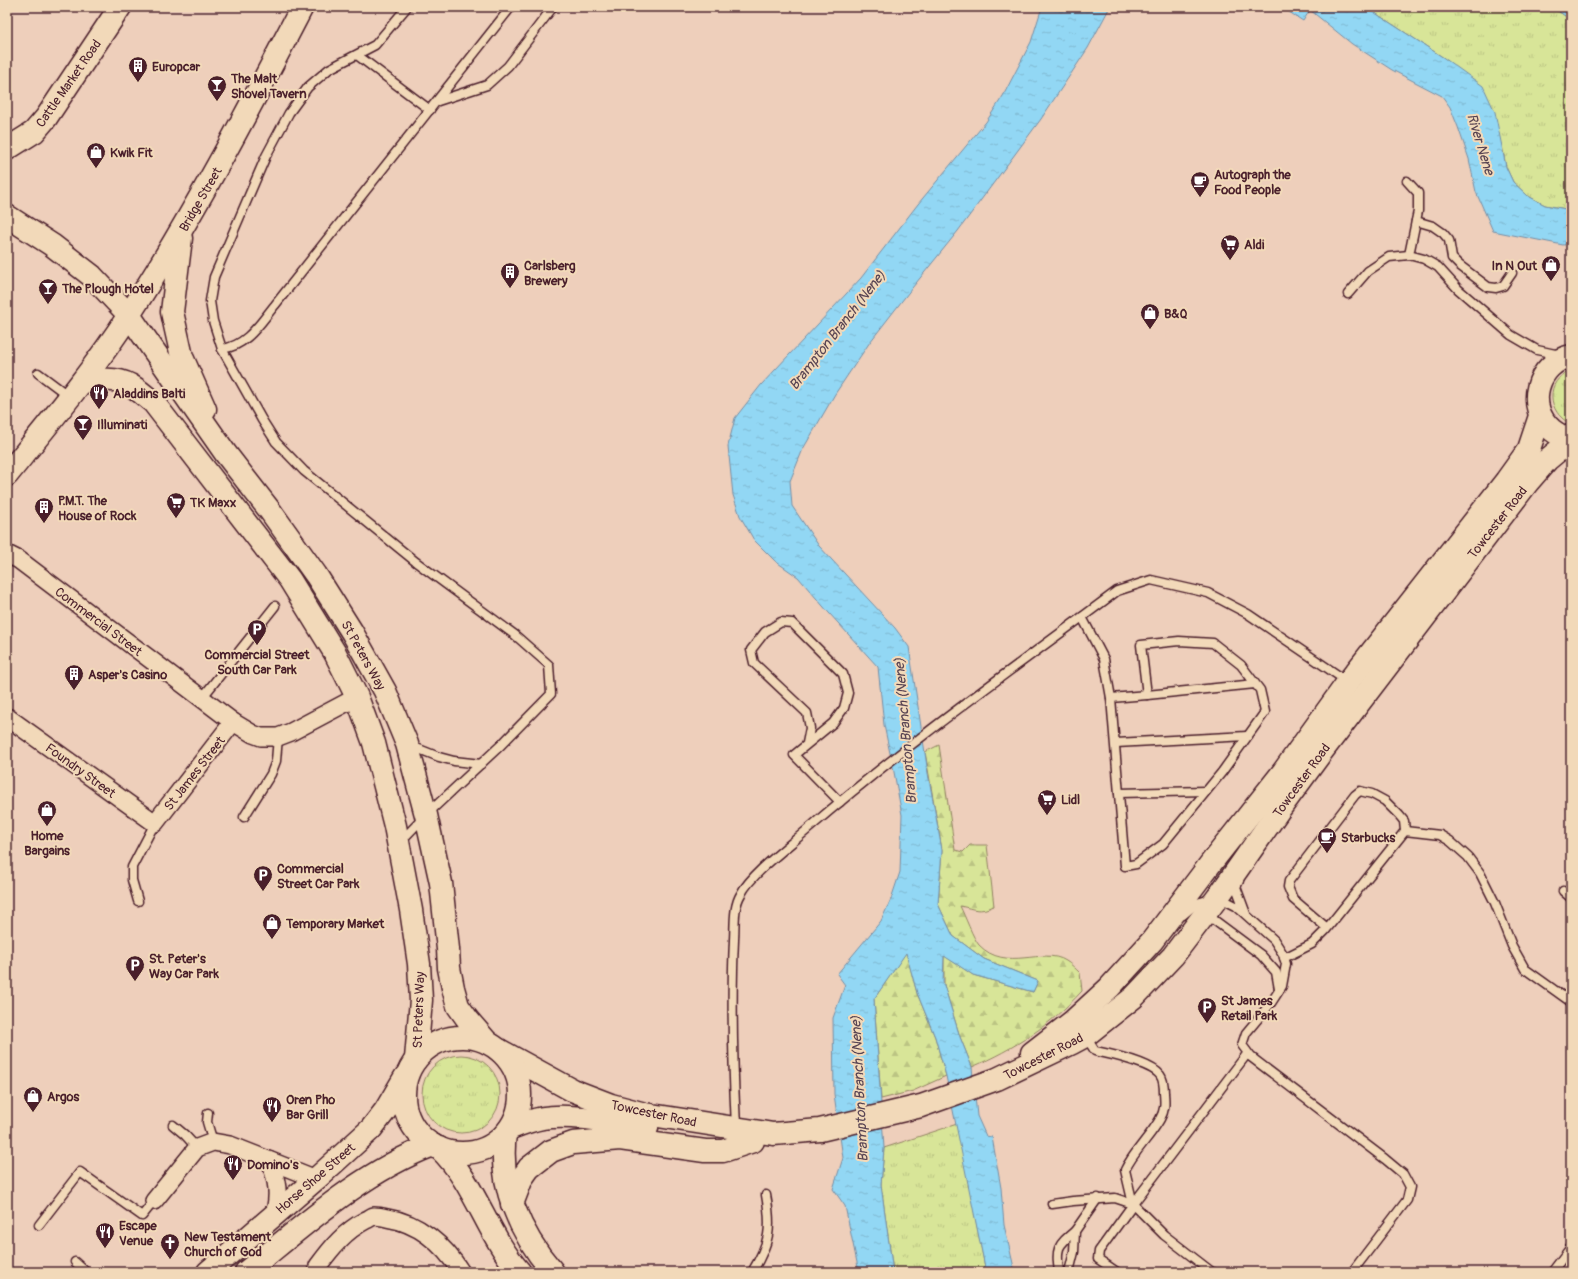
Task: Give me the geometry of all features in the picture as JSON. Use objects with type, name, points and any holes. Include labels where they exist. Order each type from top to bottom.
[{"type":"main road","name":"Cattle Market Road","points":[[9,148],[34,132],[46,118],[120,7]]},
{"type":"main road","name":"Bridge Street","points":[[7,475],[76,390],[129,315],[226,153],[302,7]]},
{"type":"main road","name":"St Peters Way","points":[[7,216],[52,245],[92,276],[129,315],[226,454],[271,512],[316,575],[352,632],[384,691],[407,744],[426,815],[441,884],[449,968],[458,1006],[468,1020],[493,1046]]},
{"type":"main road","points":[[181,230],[172,312],[174,325],[182,357],[226,454]]},
{"type":"main road","points":[[1568,356],[1555,362],[1546,370],[1542,377],[1536,396],[1540,416],[1546,424],[1562,438],[1571,440]]},
{"type":"main road","name":"St Peters Way","points":[[76,390],[109,380],[119,381],[130,385],[153,402],[290,580],[336,653],[357,697],[374,744],[398,844],[411,910],[419,964],[421,1000],[412,1066]]},
{"type":"main road","name":"Towcester Road","points":[[997,1079],[1072,1022],[1109,988],[1152,941],[1202,901],[1279,810],[1356,688],[1529,449],[1540,416]]},
{"type":"main road","name":"Towcester Road","points":[[493,1046],[572,1090],[611,1105],[645,1114],[745,1135],[820,1130],[921,1106],[997,1079],[1085,1036],[1134,997],[1173,956],[1202,901],[1283,772],[1356,688],[1547,460],[1571,440]]},
{"type":"main road","points":[[520,1272],[503,1248],[452,1160],[436,1146],[426,1140],[413,1126],[406,1110],[404,1092],[412,1066],[430,1046],[443,1040],[454,1037],[474,1038],[493,1046],[509,1060],[517,1074],[520,1090],[520,1106],[508,1131],[503,1151],[503,1162],[507,1185],[512,1204],[524,1229],[541,1258],[553,1272]]},
{"type":"main road","name":"Horse Shoe Street","points":[[208,1272],[316,1179],[371,1128],[384,1111],[412,1066]]},
{"type":"main road","name":"Towcester Road","points":[[508,1131],[544,1118],[584,1118],[725,1141],[745,1135]]},
{"type":"main road","points":[[246,1272],[325,1207],[410,1153],[436,1146],[454,1152],[470,1152],[487,1148],[508,1131]]},
{"type":"main road","points":[[512,1204],[522,1178],[529,1168],[551,1151],[573,1143],[620,1139],[705,1151],[723,1151],[745,1135]]},
{"type":"street","name":"Commercial Street","points":[[7,554],[19,560],[233,722],[253,734],[266,737],[278,737],[291,732],[357,697]]},
{"type":"street","name":"Foundry Street","points":[[7,717],[155,823]]},
{"type":"street","name":"St James Street","points":[[155,823],[233,722]]},
{"type":"street","points":[[154,1201],[205,1145],[230,1145],[316,1179]]},
{"type":"street","points":[[270,1161],[277,1180],[278,1201],[274,1215]]},
{"type":"street","points":[[317,1272],[318,1266],[340,1239],[357,1225],[374,1216],[393,1219],[415,1226],[437,1242],[451,1257],[461,1272]]},
{"type":"lane","points":[[398,844],[551,694],[549,665],[515,635],[416,562],[304,471],[276,442],[222,349],[213,321],[210,301],[214,277],[266,156],[289,113],[308,87],[328,69],[375,45],[407,7]]},
{"type":"lane","points":[[222,349],[238,345],[249,336],[437,102],[511,7]]},
{"type":"lane","points":[[437,102],[487,84],[508,66],[553,7]]},
{"type":"lane","points":[[357,55],[430,110]]},
{"type":"lane","points":[[1407,181],[1418,193],[1418,211],[1409,255]]},
{"type":"lane","points":[[1416,221],[1433,226],[1443,233],[1449,240],[1452,258],[1458,265],[1488,287],[1496,288],[1503,286],[1512,273]]},
{"type":"lane","points":[[1348,294],[1368,271],[1389,257],[1409,255],[1424,259],[1438,267],[1458,290],[1511,335],[1537,350],[1568,356]]},
{"type":"lane","points":[[38,373],[76,390]]},
{"type":"lane","points":[[745,1135],[734,1093],[733,964],[736,908],[741,893],[750,881],[769,863],[879,770],[1117,591],[1152,580],[1208,593],[1248,614],[1356,688]]},
{"type":"lane","points":[[202,698],[275,606]]},
{"type":"lane","points":[[1082,617],[1104,659],[1111,698],[1116,743],[1125,866],[1136,864],[1163,844],[1222,772],[1265,712],[1260,690],[1241,665],[1213,643],[1179,641],[1141,645],[1147,694]]},
{"type":"lane","points":[[807,743],[810,728],[807,713],[754,663],[751,650],[766,632],[781,622],[792,622],[843,674],[848,693],[844,708],[833,723],[794,755],[840,802]]},
{"type":"lane","points":[[1111,698],[1255,684]]},
{"type":"lane","points":[[1116,743],[1247,736]]},
{"type":"lane","points":[[244,817],[271,774],[276,761],[278,737]]},
{"type":"lane","points":[[407,744],[439,757],[454,761],[481,764]]},
{"type":"lane","points":[[1119,793],[1206,791]]},
{"type":"lane","points":[[1284,958],[1312,944],[1327,928],[1405,831],[1404,821],[1399,815],[1385,801],[1372,794],[1360,791],[1355,795],[1289,881],[1288,888],[1293,899],[1327,928]]},
{"type":"lane","points":[[1247,916],[1236,886],[1279,810]]},
{"type":"lane","points":[[138,901],[132,880],[132,867],[155,823]]},
{"type":"lane","points":[[1405,831],[1440,835],[1450,841],[1468,857],[1480,873],[1495,903],[1512,946],[1525,969],[1571,1002]]},
{"type":"lane","points":[[1563,891],[1571,898]]},
{"type":"lane","points":[[1202,901],[1236,906],[1274,940],[1286,964],[1285,976],[1280,989],[1271,1003],[1246,1033],[1242,1045],[1247,1054],[1385,1159],[1403,1174],[1410,1187],[1407,1200],[1352,1272]]},
{"type":"lane","points":[[1202,901],[1261,955],[1276,972],[1280,989]]},
{"type":"lane","points":[[1085,1036],[1095,1051],[1118,1055],[1152,1069],[1160,1076],[1164,1084],[1165,1107],[1159,1120],[1129,1161],[1125,1170],[1133,1204]]},
{"type":"lane","points":[[1117,1272],[1098,1259],[1099,1252],[1133,1204],[1247,1054]]},
{"type":"lane","points":[[173,1125],[185,1135],[205,1145],[208,1113]]},
{"type":"lane","points":[[39,1225],[80,1172],[142,1216],[154,1201]]},
{"type":"lane","points":[[752,1272],[763,1252],[769,1236],[770,1217],[766,1195]]},
{"type":"lane","points":[[1059,1272],[1056,1254],[1062,1242],[1075,1231],[1098,1198]]},
{"type":"lane","points":[[1052,1204],[1098,1198],[1115,1198],[1133,1204],[1164,1234],[1212,1272]]},
{"type":"lane","points":[[1069,1272],[1074,1252],[1075,1231]]},
{"type":"lane","points":[[1552,1272],[1571,1247]]},
{"type":"lane","points":[[76,1262],[83,1271]]},
{"type":"green space","points":[[1366,7],[1552,7],[1571,20],[1571,210],[1545,205],[1528,196],[1513,182],[1506,167],[1502,145],[1444,58]]},
{"type":"green space","points":[[1571,371],[1571,424],[1563,419],[1557,412],[1553,405],[1552,397],[1556,382],[1562,375]]},
{"type":"green space","points":[[939,745],[955,850],[963,852],[970,845],[987,845],[994,906],[981,910],[960,906],[977,942],[990,953],[1001,957],[1012,958],[1046,956],[1057,957],[1066,961],[1080,973],[1082,991],[1058,1015],[1031,1035],[1003,1052],[972,1067],[960,1037],[944,985],[944,955],[973,975],[1033,992],[1038,981],[984,959],[953,936],[938,904],[942,850],[925,752]]},
{"type":"green space","points":[[906,952],[917,993],[935,1037],[946,1076],[913,1091],[881,1099],[874,999]]},
{"type":"green space","points":[[461,1055],[476,1058],[489,1066],[497,1079],[500,1094],[497,1109],[489,1122],[476,1130],[461,1133],[446,1130],[433,1122],[425,1109],[422,1094],[425,1079],[433,1066],[446,1058]]},
{"type":"green space","points":[[957,1124],[986,1272],[893,1272],[881,1185],[884,1148]]},
{"type":"water","name":"Brampton Branch (Nene)","points":[[1042,7],[1110,7],[1088,48],[1041,119],[958,231],[870,342],[835,394],[803,449],[790,481],[792,506],[819,546],[895,628],[909,647],[928,773],[942,850],[938,904],[953,936],[984,959],[1038,981],[1033,992],[973,975],[944,956],[943,982],[960,1037],[972,1067],[977,1116],[986,1136],[992,1137],[1001,1188],[1004,1225],[1015,1272],[986,1272],[946,1076],[935,1037],[917,993],[906,953],[874,999],[884,1148],[881,1185],[893,1272],[859,1272],[845,1206],[833,1189],[843,1158],[834,1094],[833,1018],[845,985],[837,974],[881,921],[891,899],[900,872],[902,815],[884,725],[878,667],[798,577],[775,561],[754,540],[740,516],[733,495],[728,446],[735,418],[761,385],[861,278],[918,204],[986,122],[1003,96],[1031,42]]},
{"type":"water","name":"River Nene","points":[[1288,7],[1366,7],[1444,58],[1483,86],[1495,112],[1506,167],[1513,182],[1528,196],[1545,205],[1571,210],[1571,244],[1563,245],[1493,231],[1476,192],[1469,159],[1458,127],[1450,107],[1442,96],[1392,70],[1352,44],[1310,10],[1303,21],[1289,12]]},
{"type":"water","points":[[1552,7],[1571,7],[1571,20]]},
{"type":"place","name":"Europcar","points":[[138,83]]},
{"type":"place","name":"The Malt Shovel Tavern","points":[[217,102]]},
{"type":"place","name":"Kwik Fit","points":[[96,169]]},
{"type":"place","name":"Autograph the Food People","points":[[1200,198]]},
{"type":"place","name":"Aldi","points":[[1230,261]]},
{"type":"place","name":"In N Out","points":[[1551,282]]},
{"type":"place","name":"Carlsberg Brewery","points":[[510,289]]},
{"type":"place","name":"The Plough Hotel","points":[[48,305]]},
{"type":"place","name":"B&Q","points":[[1150,330]]},
{"type":"place","name":"Aladdins Balti","points":[[99,410]]},
{"type":"place","name":"Illuminati","points":[[83,441]]},
{"type":"place","name":"TK Maxx","points":[[176,519]]},
{"type":"place","name":"P.M.T. The House of Rock","points":[[44,524]]},
{"type":"place","name":"Commercial Street South Car Park","points":[[257,646]]},
{"type":"place","name":"Asper's Casino","points":[[74,691]]},
{"type":"place","name":"Lidl","points":[[1047,816]]},
{"type":"place","name":"Home Bargains","points":[[47,827]]},
{"type":"place","name":"Starbucks","points":[[1327,854]]},
{"type":"place","name":"Commercial Street Car Park","points":[[263,892]]},
{"type":"place","name":"Temporary Market","points":[[272,940]]},
{"type":"place","name":"St. Peter's Way Car Park","points":[[135,982]]},
{"type":"place","name":"St James Retail Park","points":[[1207,1024]]},
{"type":"place","name":"Argos","points":[[33,1113]]},
{"type":"place","name":"Oren Pho Bar Grill","points":[[272,1123]]},
{"type":"place","name":"Domino's","points":[[233,1181]]},
{"type":"place","name":"Escape Venue","points":[[105,1249]]},
{"type":"place","name":"New Testament Church of God","points":[[170,1260]]}]
